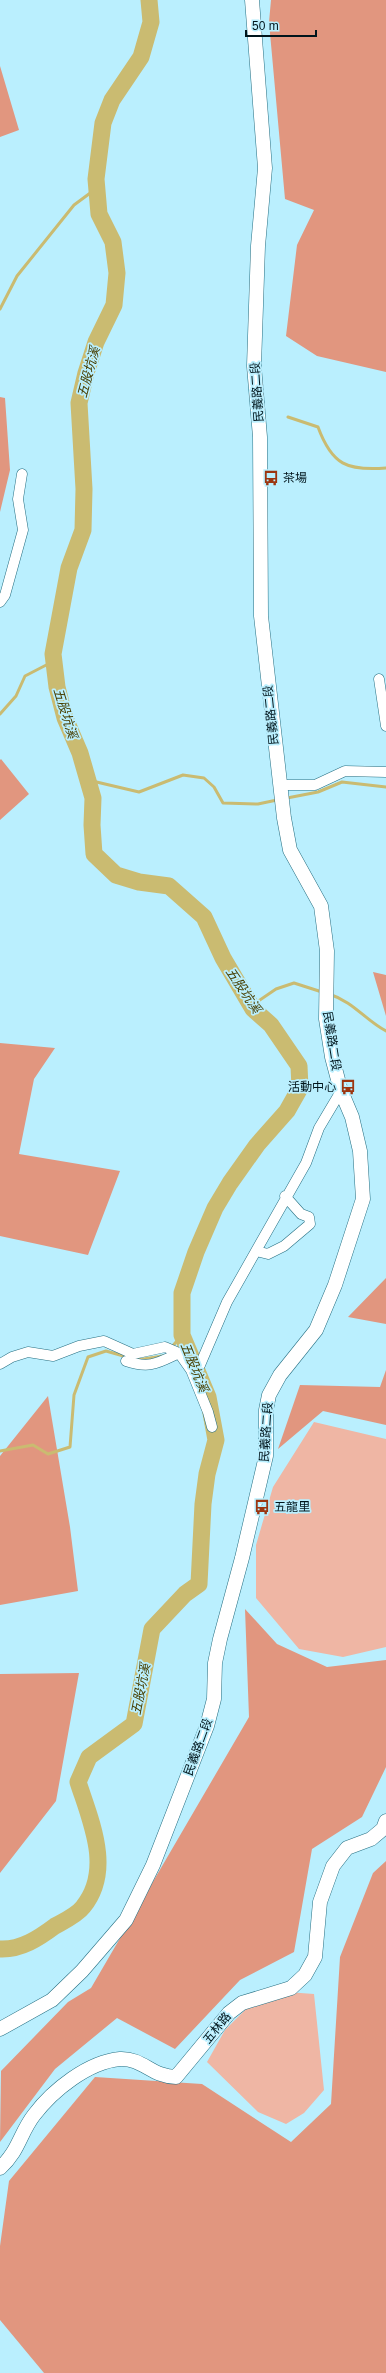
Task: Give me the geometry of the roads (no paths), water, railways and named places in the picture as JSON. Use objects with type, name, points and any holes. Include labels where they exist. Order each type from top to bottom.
[{"type":"main road","name":"民義路二段","points":[[0,2029],[52,2000],[67,1988],[126,1920],[153,1865],[207,1726],[214,1699],[215,1663],[220,1639],[266,1456],[266,1410],[269,1395],[280,1375],[316,1330],[335,1285],[363,1199],[360,1151],[352,1117],[341,1091],[332,1057],[326,1019],[327,951],[321,906],[290,850],[280,794],[261,616],[260,437],[254,366],[258,246],[265,168],[252,0]]},
{"type":"main road","name":"五林路","points":[[0,2168],[12,2157],[34,2115],[56,2092],[82,2073],[119,2059],[135,2060],[164,2077],[176,2077],[229,2012],[242,2003],[291,1988],[305,1975],[316,1957],[320,1902],[333,1866],[347,1848],[371,1839],[383,1829],[386,1821]]},
{"type":"street","points":[[0,602],[5,595],[23,530],[18,499],[22,474]]},
{"type":"street","points":[[379,679],[386,726]]},
{"type":"street","points":[[280,794],[315,785],[345,771],[386,772]]},
{"type":"street","points":[[195,1368],[227,1302],[306,1163],[319,1128],[341,1091]]},
{"type":"street","points":[[256,1251],[268,1254],[284,1246],[310,1224],[309,1217],[301,1214],[286,1196]]},
{"type":"street","points":[[0,1364],[12,1357],[28,1352],[53,1356],[79,1346],[104,1341],[133,1354],[166,1347],[179,1353],[195,1368],[212,1428]]},
{"type":"street","points":[[126,1361],[139,1365],[156,1365],[179,1353]]},
{"type":"waterway","name":"五股坑溪","points":[[0,1949],[15,1948],[43,1935],[77,1913],[92,1893],[97,1877],[97,1846],[78,1782],[89,1757],[134,1724],[152,1629],[185,1594],[199,1584],[203,1504],[207,1474],[216,1440],[208,1397],[182,1335],[182,1293],[196,1252],[215,1208],[230,1183],[257,1145],[287,1111],[300,1088],[299,1066],[271,1025],[253,1009],[223,958],[204,917],[169,886],[139,882],[116,875],[94,854],[92,825],[93,798],[80,753],[65,718],[57,687],[53,654],[69,568],[83,530],[84,489],[79,403],[86,373],[96,342],[114,305],[117,273],[113,242],[99,214],[96,179],[103,123],[112,100],[141,57],[151,22],[149,0]]},
{"type":"waterway","points":[[0,309],[17,276],[74,205],[97,188]]},
{"type":"waterway","points":[[288,417],[318,427],[329,450],[343,463],[361,468],[386,468]]},
{"type":"waterway","points":[[0,714],[16,696],[25,676],[54,661]]},
{"type":"waterway","points":[[88,780],[139,792],[183,775],[204,778],[214,787],[223,803],[258,804],[277,800]]},
{"type":"waterway","points":[[287,798],[318,792],[342,782],[386,787]]},
{"type":"waterway","points":[[251,1006],[276,989],[294,983],[322,992]]},
{"type":"waterway","points":[[329,994],[346,1002],[386,1031]]},
{"type":"waterway","points":[[171,1348],[182,1335]]},
{"type":"waterway","points":[[0,1451],[33,1445],[48,1454],[70,1447],[74,1395],[88,1357],[106,1351],[127,1357]]},
{"type":"waterway","points":[[137,1360],[163,1356]]},
{"type":"place","name":"茶場","points":[[271,478]]},
{"type":"place","name":"活動中心","points":[[348,1087]]},
{"type":"place","name":"五龍里","points":[[262,1507]]}]
